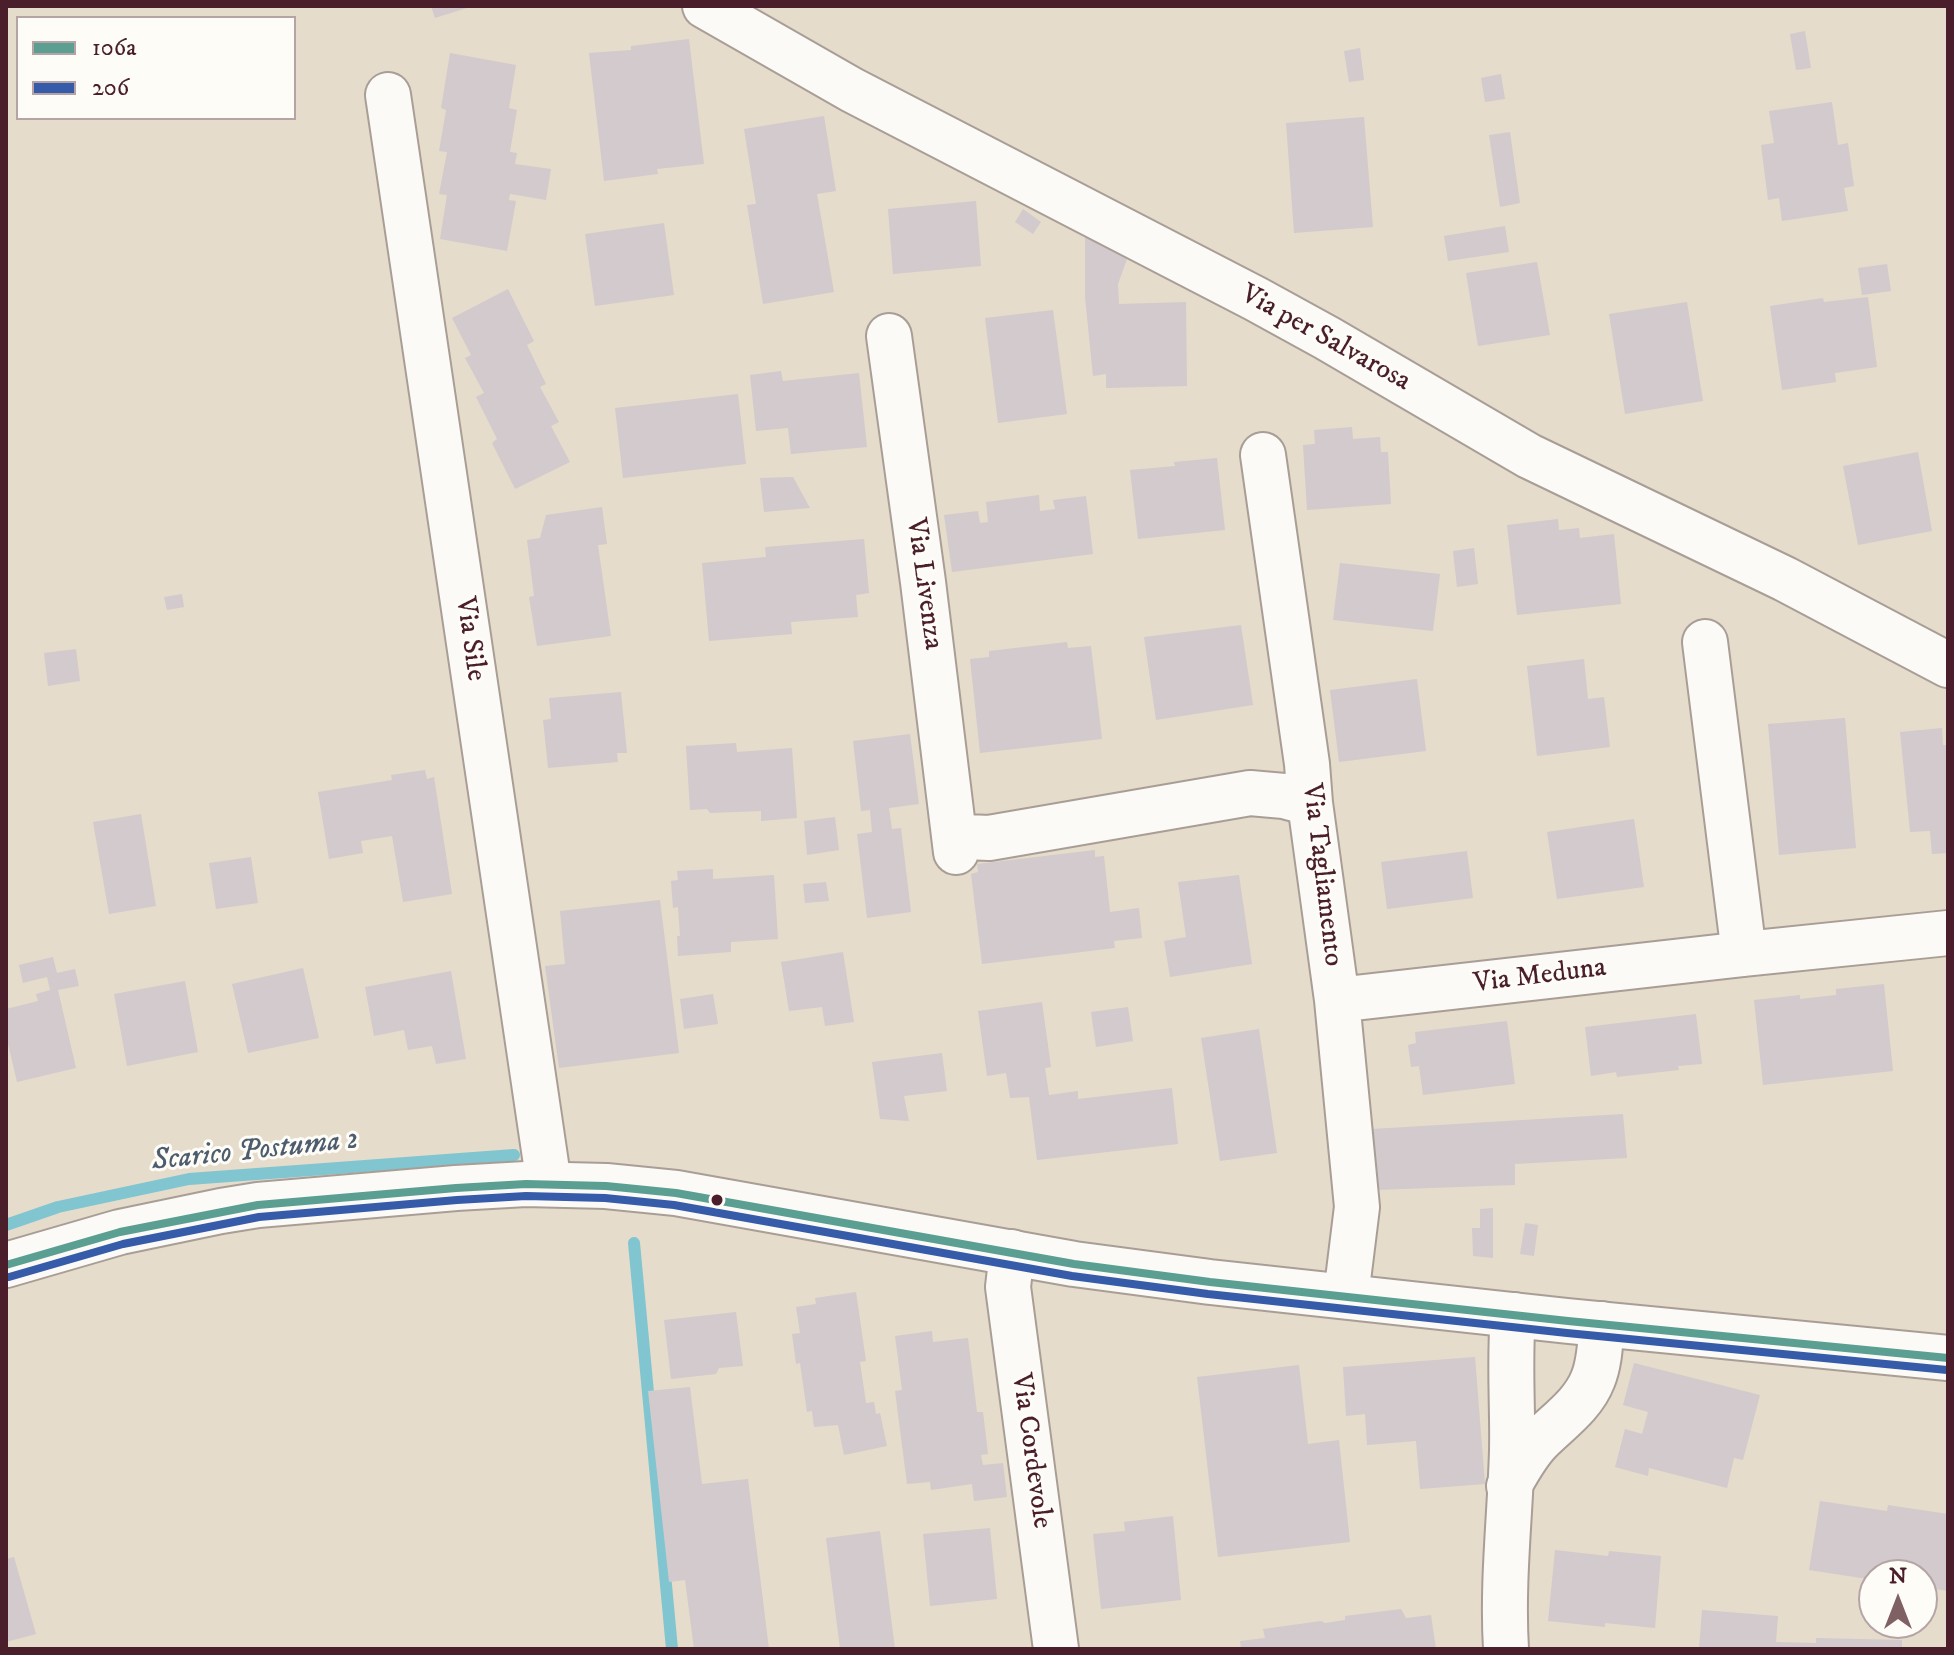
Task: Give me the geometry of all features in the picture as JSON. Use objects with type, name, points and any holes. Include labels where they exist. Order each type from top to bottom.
[{"type":"street","name":"Via per Salvarosa","points":[[705,6],[852,90],[1291,318],[1529,456],[1785,579],[1948,665]]},
{"type":"street","name":"Via Sile","points":[[388,95],[549,1184]]},
{"type":"street","name":"Via Livenza","points":[[889,336],[956,842],[967,837],[989,838],[1250,793],[1284,796],[1310,803]]},
{"type":"street","name":"Via Tagliamento","points":[[1263,455],[1337,1000],[1357,1207],[1346,1296]]},
{"type":"street","points":[[1705,642],[1744,954]]},
{"type":"street","name":"Via Meduna","points":[[1337,1000],[1948,933]]},
{"type":"street","points":[[6,1265],[120,1232],[258,1205],[444,1188],[549,1184],[606,1186],[676,1193],[1074,1264],[1210,1282],[1948,1358]]},
{"type":"street","name":"Via Cordevole","points":[[1012,1252],[1008,1287],[1056,1649]]},
{"type":"street","points":[[1506,1649],[1505,1573],[1513,1429],[1513,1315]]},
{"type":"street","points":[[1509,1486],[1532,1450],[1570,1412],[1591,1384],[1602,1324]]},
{"type":"building","points":[[431,6],[470,6],[470,7],[435,18]]},
{"type":"building","points":[[1805,31],[1811,68],[1796,70],[1790,34]]},
{"type":"building","points":[[689,39],[704,164],[657,169],[658,174],[604,181],[589,53],[631,50],[631,46]]},
{"type":"building","points":[[1360,48],[1364,80],[1349,82],[1344,51]]},
{"type":"building","points":[[450,53],[516,65],[509,108],[517,110],[510,152],[517,153],[515,164],[551,169],[546,200],[510,194],[509,200],[516,201],[507,251],[440,239],[447,195],[439,194],[447,152],[439,151],[446,110],[441,108]]},
{"type":"building","points":[[1501,74],[1505,99],[1485,102],[1481,78]]},
{"type":"building","points":[[1832,102],[1838,145],[1848,143],[1854,186],[1844,188],[1848,211],[1782,221],[1779,198],[1768,200],[1761,145],[1774,143],[1769,111]]},
{"type":"building","points":[[824,116],[836,191],[817,194],[834,292],[763,304],[747,205],[756,204],[744,129]]},
{"type":"building","points":[[1364,117],[1373,227],[1294,233],[1286,123]]},
{"type":"building","points":[[1510,132],[1520,203],[1500,207],[1489,135]]},
{"type":"building","points":[[976,201],[981,266],[893,274],[888,209]]},
{"type":"building","points":[[1023,209],[1041,222],[1033,234],[1015,222]]},
{"type":"building","points":[[664,223],[674,295],[595,306],[585,234]]},
{"type":"building","points":[[1505,226],[1509,252],[1448,261],[1444,236]]},
{"type":"building","points":[[1085,236],[1127,259],[1118,284],[1119,304],[1186,302],[1187,386],[1106,388],[1106,374],[1093,376],[1085,297]]},
{"type":"building","points":[[1537,262],[1550,335],[1478,346],[1466,273]]},
{"type":"building","points":[[1887,264],[1891,291],[1862,295],[1858,268]]},
{"type":"building","points":[[508,289],[534,341],[527,345],[546,384],[540,387],[559,422],[551,426],[570,462],[515,489],[492,443],[497,439],[476,397],[484,393],[465,358],[471,355],[452,318]]},
{"type":"building","points":[[1868,297],[1877,367],[1835,373],[1836,382],[1782,390],[1770,306],[1823,298],[1824,302]]},
{"type":"building","points":[[1687,302],[1703,401],[1625,414],[1609,314]]},
{"type":"building","points":[[1053,310],[1067,414],[998,423],[985,318]]},
{"type":"building","points":[[781,371],[783,381],[859,373],[867,447],[791,454],[788,428],[756,431],[750,375]]},
{"type":"building","points":[[738,394],[746,464],[623,478],[615,408]]},
{"type":"building","points":[[1352,427],[1353,439],[1380,437],[1381,452],[1388,452],[1391,504],[1307,510],[1303,445],[1315,444],[1314,430]]},
{"type":"building","points":[[1918,452],[1932,531],[1858,545],[1843,466]]},
{"type":"building","points":[[1217,458],[1225,530],[1138,539],[1130,470]]},
{"type":"building","points":[[793,477],[810,508],[764,512],[760,478]]},
{"type":"building","points":[[1039,495],[1040,511],[1055,509],[1053,500],[1086,496],[1093,554],[952,572],[944,515],[978,511],[980,523],[988,522],[986,502]]},
{"type":"building","points":[[602,507],[607,544],[598,545],[611,636],[537,646],[529,597],[534,596],[527,540],[540,538],[546,515]]},
{"type":"building","points":[[1558,519],[1559,530],[1579,528],[1580,538],[1614,534],[1621,604],[1517,615],[1507,525]]},
{"type":"building","points":[[864,539],[869,593],[856,595],[858,617],[791,622],[792,634],[709,641],[702,563],[766,557],[765,547]]},
{"type":"building","points":[[1474,548],[1478,584],[1457,587],[1453,551]]},
{"type":"building","points":[[1340,563],[1440,574],[1433,631],[1333,620]]},
{"type":"building","points":[[182,594],[184,607],[167,610],[164,597]]},
{"type":"building","points":[[1241,625],[1253,705],[1156,720],[1144,637]]},
{"type":"building","points":[[1067,642],[1068,648],[1091,646],[1102,739],[980,753],[970,659],[989,657],[989,651]]},
{"type":"building","points":[[76,649],[80,681],[48,686],[44,653]]},
{"type":"building","points":[[1584,659],[1588,699],[1604,697],[1610,747],[1537,756],[1527,666]]},
{"type":"building","points":[[1417,679],[1426,751],[1339,762],[1330,690]]},
{"type":"building","points":[[621,692],[627,753],[617,753],[618,762],[548,768],[543,720],[551,719],[549,698]]},
{"type":"building","points":[[1845,718],[1856,848],[1779,855],[1768,724]]},
{"type":"building","points":[[1942,728],[1943,745],[1948,745],[1948,853],[1932,854],[1930,831],[1910,832],[1900,732]]},
{"type":"building","points":[[910,734],[919,804],[889,808],[892,829],[901,828],[911,912],[867,918],[857,834],[872,832],[870,810],[861,811],[853,741]]},
{"type":"building","points":[[736,743],[737,752],[792,748],[797,818],[761,821],[761,811],[710,813],[707,809],[690,810],[686,746]]},
{"type":"building","points":[[425,770],[427,779],[434,777],[452,894],[403,902],[392,836],[361,841],[363,853],[329,859],[318,792],[392,780],[391,775]]},
{"type":"building","points":[[141,814],[156,906],[109,914],[93,822]]},
{"type":"building","points":[[835,817],[839,850],[807,855],[804,821]]},
{"type":"building","points":[[1634,819],[1644,887],[1557,899],[1547,832]]},
{"type":"building","points":[[1095,850],[1095,857],[1104,856],[1110,912],[1139,908],[1142,938],[1114,941],[1115,948],[982,964],[971,874],[978,872],[977,864]]},
{"type":"building","points":[[1467,851],[1473,898],[1387,909],[1381,862]]},
{"type":"building","points":[[251,857],[258,903],[216,909],[209,863]]},
{"type":"building","points":[[713,869],[713,879],[774,875],[778,939],[731,942],[731,952],[678,956],[678,907],[673,908],[671,881],[678,880],[677,871]]},
{"type":"building","points":[[1239,875],[1252,964],[1170,977],[1164,941],[1186,937],[1178,882]]},
{"type":"building","points":[[826,882],[829,901],[805,903],[803,884]]},
{"type":"building","points":[[660,900],[679,1053],[559,1068],[545,966],[565,964],[560,911]]},
{"type":"building","points":[[843,952],[854,1022],[825,1026],[822,1007],[789,1011],[781,962]]},
{"type":"building","points":[[53,957],[57,973],[75,969],[79,986],[58,990],[76,1068],[17,1082],[6,1035],[6,1009],[38,1001],[36,994],[50,990],[47,977],[23,983],[19,965]]},
{"type":"building","points":[[303,968],[319,1038],[248,1053],[232,984]]},
{"type":"building","points":[[451,971],[466,1059],[436,1064],[432,1046],[408,1050],[404,1030],[374,1036],[365,987]]},
{"type":"building","points":[[185,981],[198,1052],[127,1066],[114,994]]},
{"type":"building","points":[[1884,984],[1893,1071],[1763,1085],[1754,1000],[1836,995],[1836,989]]},
{"type":"building","points":[[713,994],[718,1024],[684,1029],[680,999]]},
{"type":"building","points":[[1042,1002],[1051,1067],[1045,1068],[1049,1095],[1078,1091],[1078,1099],[1172,1088],[1178,1144],[1037,1160],[1029,1097],[1010,1098],[1006,1073],[987,1076],[978,1011]]},
{"type":"building","points":[[1128,1007],[1133,1041],[1096,1047],[1091,1012]]},
{"type":"building","points":[[1696,1014],[1702,1064],[1678,1066],[1679,1070],[1617,1077],[1616,1072],[1591,1076],[1585,1027]]},
{"type":"building","points":[[1507,1021],[1515,1084],[1423,1095],[1419,1066],[1411,1067],[1408,1045],[1416,1043],[1415,1032]]},
{"type":"building","points":[[1259,1029],[1277,1153],[1220,1161],[1201,1038]]},
{"type":"building","points":[[942,1053],[947,1091],[904,1096],[909,1121],[880,1119],[872,1062]]},
{"type":"building","points":[[1623,1114],[1627,1158],[1515,1164],[1515,1185],[1375,1190],[1372,1129]]},
{"type":"building","points":[[1493,1208],[1493,1258],[1473,1256],[1472,1228],[1480,1228],[1480,1209]]},
{"type":"building","points":[[1525,1223],[1538,1225],[1534,1256],[1520,1254]]},
{"type":"building","points":[[856,1292],[866,1361],[860,1362],[866,1403],[874,1402],[876,1414],[880,1413],[887,1446],[844,1455],[838,1425],[814,1427],[812,1411],[807,1412],[792,1334],[800,1333],[796,1307],[816,1304],[815,1298]]},
{"type":"building","points":[[736,1312],[743,1366],[719,1368],[716,1374],[671,1379],[664,1320]]},
{"type":"building","points":[[932,1331],[933,1342],[968,1338],[977,1412],[983,1412],[988,1454],[981,1455],[983,1465],[1003,1463],[1007,1497],[974,1501],[972,1484],[931,1490],[930,1482],[907,1484],[895,1391],[902,1390],[895,1336]]},
{"type":"building","points":[[1475,1357],[1485,1484],[1420,1489],[1416,1441],[1367,1445],[1365,1414],[1346,1416],[1343,1367]]},
{"type":"building","points":[[1634,1363],[1760,1395],[1743,1460],[1734,1458],[1727,1488],[1649,1468],[1648,1476],[1615,1467],[1625,1429],[1642,1434],[1648,1412],[1623,1405]]},
{"type":"building","points":[[1299,1365],[1308,1444],[1339,1440],[1350,1542],[1218,1557],[1197,1377]]},
{"type":"building","points":[[690,1387],[702,1484],[748,1479],[769,1649],[694,1649],[685,1580],[669,1582],[648,1391]]},
{"type":"building","points":[[1820,1501],[1887,1511],[1888,1505],[1948,1514],[1948,1591],[1938,1589],[1938,1559],[1858,1559],[1858,1578],[1809,1570]]},
{"type":"building","points":[[1173,1516],[1181,1600],[1101,1609],[1093,1534],[1125,1531],[1124,1522]]},
{"type":"building","points":[[990,1528],[997,1599],[930,1606],[923,1534]]},
{"type":"building","points":[[880,1531],[895,1649],[840,1649],[826,1538]]},
{"type":"building","points":[[1555,1550],[1608,1556],[1609,1551],[1661,1556],[1655,1628],[1548,1621]]},
{"type":"building","points":[[14,1557],[36,1634],[6,1642],[6,1559]]},
{"type":"building","points":[[1401,1609],[1406,1618],[1431,1615],[1436,1649],[1241,1649],[1240,1641],[1265,1638],[1263,1629],[1325,1623],[1345,1620],[1345,1616]]},
{"type":"building","points":[[1702,1610],[1778,1616],[1776,1642],[1816,1643],[1816,1638],[1902,1640],[1902,1649],[1699,1649]]},
{"type":"waterway","name":"Scarico Postuma 2","points":[[6,1225],[58,1207],[189,1179],[514,1155]]},
{"type":"waterway","name":"Scarico Postuma 2","points":[[634,1243],[672,1649]]},
{"type":"transit line","name":"106a","points":[[6,1265],[120,1232],[258,1205],[526,1184],[606,1186],[676,1193],[1074,1264],[1210,1282],[1948,1358]]},
{"type":"transit line","name":"206","points":[[9,1277],[123,1244],[259,1217],[526,1196],[605,1198],[674,1205],[1072,1276],[1208,1294],[1947,1370]]}]
